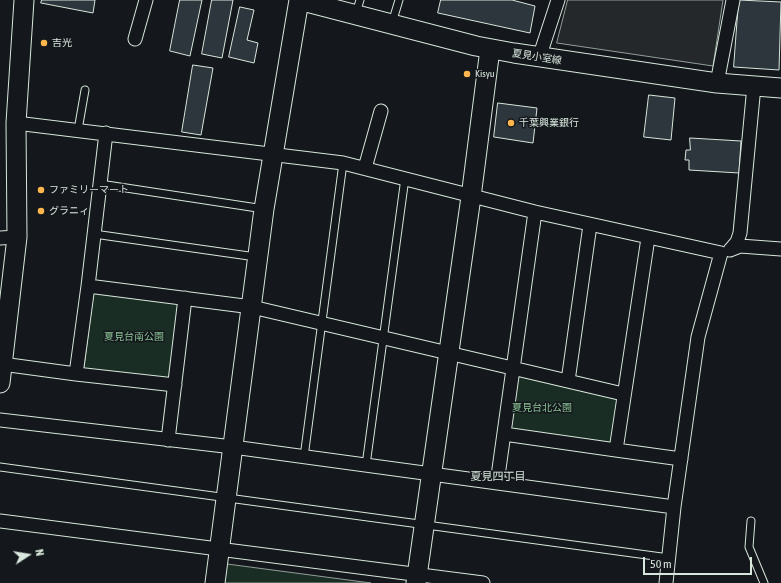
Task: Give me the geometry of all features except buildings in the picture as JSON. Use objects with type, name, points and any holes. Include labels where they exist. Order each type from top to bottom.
[{"type":"street","points":[[0,383],[24,0]]},
{"type":"street","points":[[135,39],[146,0]]},
{"type":"street","points":[[215,583],[264,209],[299,0]]},
{"type":"street","name":"夏見小室線","points":[[299,0],[357,7],[392,24],[490,49],[539,58],[717,83],[781,88]]},
{"type":"street","points":[[539,58],[558,0]]},
{"type":"street","points":[[717,83],[733,0]]},
{"type":"street","points":[[418,581],[424,524],[471,197],[490,49]]},
{"type":"street","points":[[666,583],[674,507],[698,337],[726,251],[737,242],[740,233],[754,86]]},
{"type":"street","points":[[365,168],[380,111]]},
{"type":"street","points":[[16,123],[106,133],[272,156],[343,163],[405,178],[471,197],[648,238],[726,251],[740,246],[781,249]]},
{"type":"street","points":[[76,374],[106,133]]},
{"type":"street","points":[[497,483],[535,212]]},
{"type":"street","points":[[568,381],[590,225]]},
{"type":"street","points":[[616,450],[623,394],[648,238]]},
{"type":"street","points":[[88,286],[252,307],[623,394]]},
{"type":"street","points":[[168,440],[185,298]]},
{"type":"street","points":[[2,364],[175,385]]},
{"type":"street","points":[[0,420],[233,447],[674,507]]},
{"type":"street","points":[[504,434],[681,459]]},
{"type":"street","points":[[0,521],[418,581],[483,583]]},
{"type":"street","points":[[0,530],[219,552]]},
{"type":"lane","points":[[392,24],[399,0]]},
{"type":"lane","points":[[78,130],[85,90]]},
{"type":"lane","points":[[304,457],[320,323],[343,163]]},
{"type":"lane","points":[[366,465],[405,178]]},
{"type":"lane","points":[[100,184],[264,209]]},
{"type":"lane","points":[[94,234],[258,257]]},
{"type":"lane","points":[[0,467],[669,558]]},
{"type":"lane","points":[[751,521],[749,547],[764,583]]},
{"type":"green space","name":"夏見台南公園","points":[[94,293],[180,303],[171,379],[84,371]]},
{"type":"green space","name":"夏見台北公園","points":[[518,376],[618,397],[611,444],[510,430]]},
{"type":"green space","points":[[227,564],[371,583],[224,583]]},
{"type":"shaded area","points":[[568,0],[723,0],[713,66],[557,43]]},
{"type":"place","name":"吉光","points":[[44,43]]},
{"type":"place","name":"Kisyu","points":[[467,74]]},
{"type":"place","name":"千葉興業銀行","points":[[511,123]]},
{"type":"place","name":"ファミリーマート","points":[[41,190]]},
{"type":"place","name":"グラニィ","points":[[41,211]]},
{"type":"district","name":"夏見四丁目","points":[[498,477]]}]
